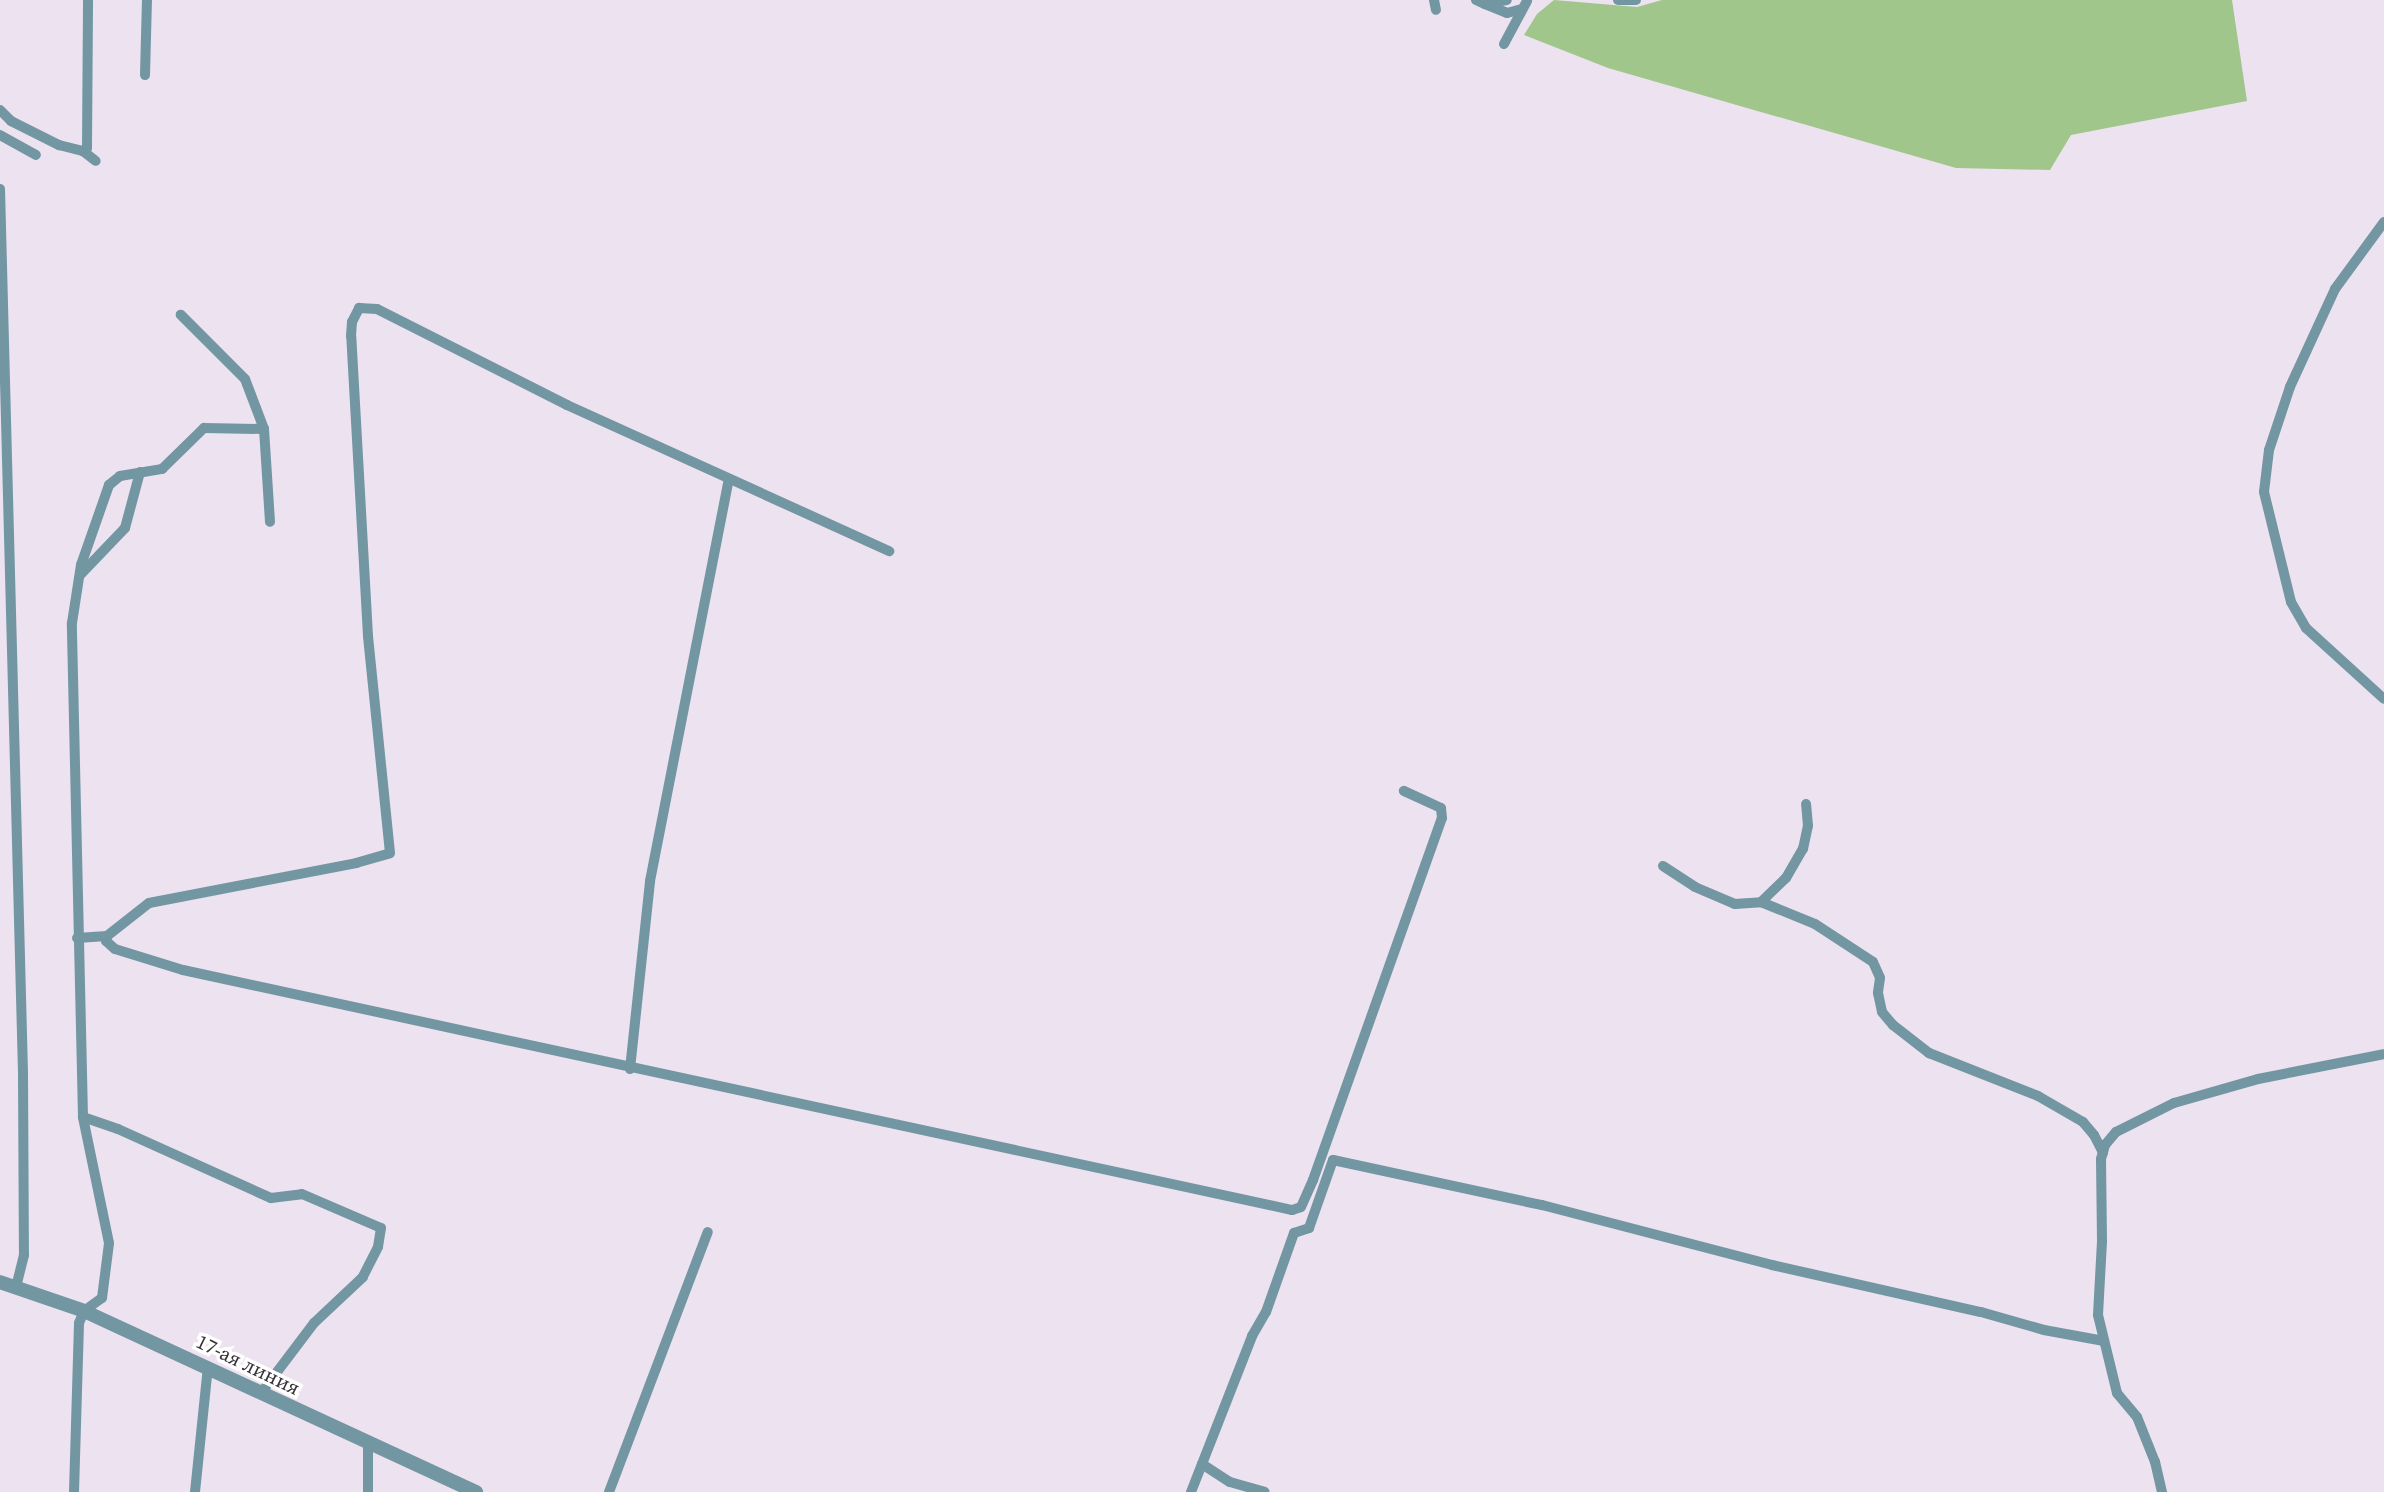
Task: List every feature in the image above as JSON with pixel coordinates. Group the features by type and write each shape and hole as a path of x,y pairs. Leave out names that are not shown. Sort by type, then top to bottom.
{"street":[{"path":"83,151 87,148 88,0"},
{"path":"145,75 147,0"},
{"path":"1481,2 1507,0"},
{"path":"1618,0 1636,0"},
{"path":"1481,2 1507,13 1525,2"},
{"path":"1504,44 1525,2"},
{"path":"0,110 17,124 59,145 83,151 96,161"},
{"path":"0,135 36,155"},
{"path":"0,189 23,1075 24,1255 16,1287"},
{"path":"2384,222 2335,289 2290,387 2269,450 2264,492 2291,602 2306,628 2384,699"},
{"path":"77,938 107,936 149,903 356,863 390,853 368,636 351,336 352,322 359,308 377,309 505,370 567,405 618,425 729,480 889,551"},
{"path":"181,315 245,379 264,429 270,522"},
{"path":"74,1492 76,1350 84,1311 102,1298 109,1243 83,1117 72,623 80,576 109,485 120,476 168,465 204,428 264,429"},
{"path":"80,576 125,528 140,472"},
{"path":"630,1069 650,881 729,480"},
{"path":"107,936 106,941 115,949 183,970 1292,1210 1301,1207 1313,1180 1442,818 1441,808 1404,791"},
{"path":"1761,902 1786,878 1803,849 1808,826 1806,804"},
{"path":"1663,866 1695,887 1735,904 1761,902 1815,924 1873,962 1880,978 1878,993 1882,1012 1893,1025 1929,1053 2051,1103 2083,1122 2094,1135 2103,1153 2102,1263 2098,1305 2104,1341 2117,1393 2137,1417 2155,1462 2162,1492"},
{"path":"2103,1153 2116,1132 2174,1103 2258,1079 2384,1054"},
{"path":"83,1117 118,1129 271,1198 302,1194 381,1228 378,1247 363,1277 314,1323 261,1393"},
{"path":"1191,1492 1252,1336 1266,1312 1294,1233 1309,1228 1333,1160 1542,1205 1786,1268 1992,1315 2044,1330 2104,1341"},
{"path":"609,1492 708,1232"},
{"name":"17-ая линия","path":"0,1282 84,1311 476,1492"},
{"path":"195,1492 208,1367"},
{"path":"368,1444 368,1492"},
{"path":"1202,1464 1230,1482 1265,1492"}],"green space":[{"path":"1554,0 1637,7 1662,0 2232,0 2247,101 2071,135 2050,170 1956,168 1608,68 1524,35 1537,14"}]}
